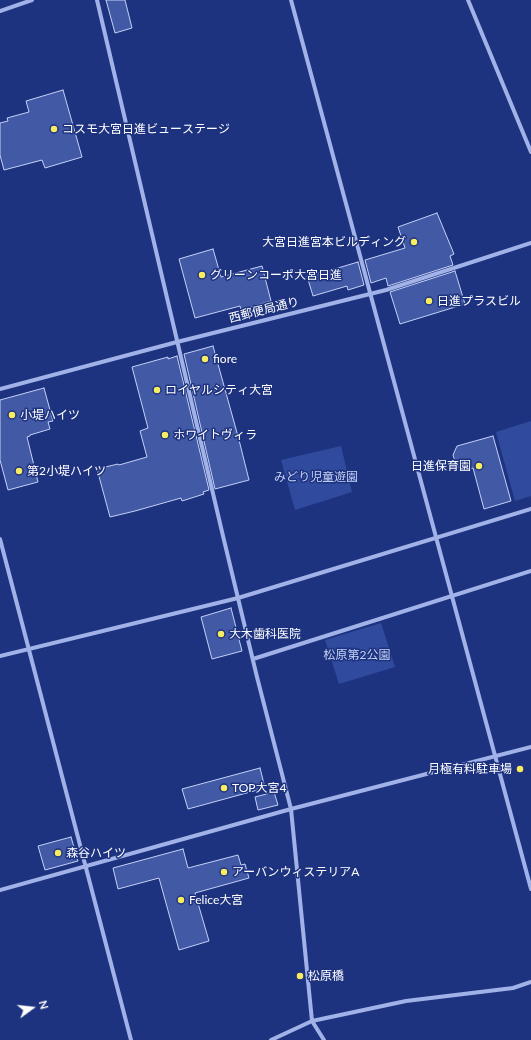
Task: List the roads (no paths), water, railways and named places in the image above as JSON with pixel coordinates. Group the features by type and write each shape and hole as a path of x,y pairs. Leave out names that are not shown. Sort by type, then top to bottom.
{"street":[{"path":"0,11 32,0"},
{"path":"98,0 238,598 291,809 312,1021 324,1040"},
{"path":"291,0 531,889"},
{"path":"468,0 531,152"},
{"name":"西郵便局通り","path":"0,389 177,342 386,290 531,243"},
{"path":"0,656 238,598 531,509"},
{"path":"0,539 131,1040"},
{"path":"253,659 531,571"},
{"path":"0,890 291,809 531,747"},
{"path":"271,1040 312,1021 406,1001 513,988 531,982"}],"place":[{"name":"コスモ大宮日進ビューステージ","path":"54,129"},
{"name":"大宮日進宮本ビルディング","path":"414,242"},
{"name":"グリーンコーポ大宮日進","path":"202,275"},
{"name":"日進プラスビル","path":"429,301"},
{"name":"fiore","path":"205,359"},
{"name":"ロイヤルシティ大宮","path":"157,390"},
{"name":"小堤ハイツ","path":"12,415"},
{"name":"ホワイトヴィラ","path":"165,435"},
{"name":"日進保育園","path":"479,466"},
{"name":"第2小堤ハイツ","path":"19,471"},
{"name":"大木歯科医院","path":"221,634"},
{"name":"月極有料駐車場","path":"520,769"},
{"name":"TOP大宮4","path":"224,788"},
{"name":"森谷ハイツ","path":"58,853"},
{"name":"アーバンウィステリアA","path":"224,872"},
{"name":"Felice大宮","path":"181,900"},
{"name":"松原橋","path":"300,976"}],"park label":[{"name":"みどり児童遊園","path":"316,477"},
{"name":"松原第2公園","path":"357,655"}]}
